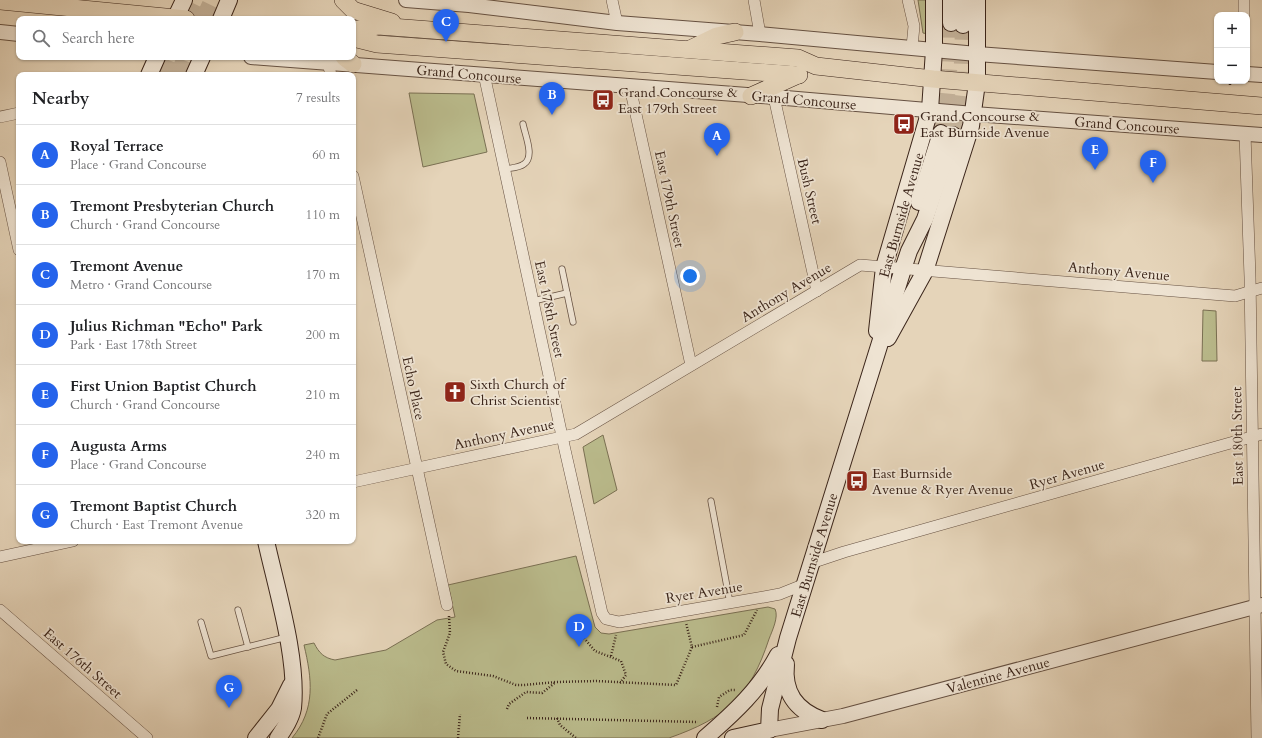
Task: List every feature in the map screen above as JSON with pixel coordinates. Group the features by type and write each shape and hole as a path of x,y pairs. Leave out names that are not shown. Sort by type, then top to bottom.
{"main road":[{"path":"180,16 184,0"},
{"path":"222,16 229,0"},
{"path":"343,0 353,10 411,28"},
{"name":"East Burnside Avenue","path":"875,358 877,320 884,267 930,110 933,79 934,0"},
{"path":"951,0 957,24 963,0"},
{"name":"East Burnside Avenue","path":"875,358 898,321 925,271 974,114 977,83 977,0"},
{"path":"0,1 149,16"},
{"path":"356,30 378,26 411,28 798,58 816,66 933,79 1262,106"},
{"path":"688,50 717,36 735,32"},
{"name":"Grand Concourse","path":"356,39 377,44 799,75 816,66"},
{"path":"150,72 156,60"},
{"path":"195,72 201,60"},
{"path":"751,96 799,75"},
{"name":"East Burnside Avenue","path":"769,730 770,709 788,638 909,251 915,215 947,134"},
{"path":"267,544 292,662 293,681 291,716 278,738"},
{"path":"788,638 786,680 792,697 804,712 822,720"},
{"path":"705,738 746,702 765,677 788,638"},
{"path":"256,738 279,709 293,681"},
{"name":"Valentine Avenue","path":"733,738 769,730"}],"street":[{"path":"406,0 469,2 617,23 912,47 977,54 1214,72"},
{"path":"612,0 617,23"},
{"path":"754,0 760,34"},
{"path":"908,0 914,26 912,47"},
{"path":"1244,0 1244,12"},
{"path":"0,32 16,34"},
{"name":"Grand Concourse","path":"284,60 484,74 974,114 1262,135"},
{"name":"East 178th Street","path":"484,74 562,437 600,606 606,619"},
{"path":"1250,74 1262,75"},
{"name":"East 179th Street","path":"630,87 691,365"},
{"name":"Bush Street","path":"774,97 817,291"},
{"path":"0,117 16,114"},
{"name":"East 180th Street","path":"1245,134 1250,291 1257,435 1257,738"},
{"path":"0,162 16,236"},
{"name":"Echo Place","path":"356,190 446,605"},
{"name":"Anthony Avenue","path":"356,481 576,434 860,265 1235,296 1262,288"},
{"name":"Ryer Avenue","path":"811,563 844,552 1257,435"},
{"path":"0,557 58,544"},
{"name":"Ryer Avenue","path":"606,619 619,622 730,603 780,594 805,584"},
{"name":"Valentine Avenue","path":"769,730 822,720 1258,606"},
{"name":"East 176th Street","path":"0,610 147,738"}],"lane":[{"path":"505,169 523,165 528,160 529,153 523,124"},
{"path":"562,269 573,322"},
{"path":"533,301 567,293"},
{"path":"711,501 730,603"},
{"path":"238,610 248,647"},
{"path":"201,622 211,656 287,637"}],"path":[{"path":"692,647 744,635 760,606"},
{"path":"449,621 450,633 443,647 444,659 450,668 456,671 493,676 516,685 556,682 676,685 692,647 686,623"},
{"path":"611,656 616,635"},
{"path":"584,638 595,651 621,661 626,669 626,675 620,683"},
{"path":"507,709 509,704 526,692 542,693 556,682"},
{"path":"318,738 327,714 357,690"},
{"path":"717,709 719,696 730,690 736,690"},
{"path":"458,738 460,714"},
{"path":"526,718 698,722"},
{"path":"557,718 560,725 576,738"}],"green space":[{"path":"918,0 928,0 928,34 923,33"},
{"path":"409,93 474,94 487,152 423,167"},
{"path":"1203,310 1216,311 1217,361 1202,361"},
{"path":"603,435 617,490 594,504 583,447"},
{"path":"576,556 595,627 601,633 609,634 768,607 775,609 775,624 762,659 744,691 721,713 706,722 669,738 292,738 300,727 305,716 310,693 309,670 304,645 314,643 322,654 335,660 386,650 437,620 455,617 448,585"}],"tunnel":[{"path":"190,16 198,0"},
{"path":"204,16 212,0"},
{"path":"941,133 950,65 951,23"},
{"path":"953,135 960,94 963,25"},
{"path":"164,72 169,60"},
{"path":"179,72 184,60"}],"place":[{"name":"Tremont Avenue","path":"446,42"},
{"name":"Grand Concourse & East 179th Street","path":"603,100"},
{"name":"Tremont Presbyterian Church","path":"552,115"},
{"name":"Grand Concourse & East Burnside Avenue","path":"904,124"},
{"name":"Royal Terrace","path":"717,156"},
{"name":"First Union Baptist Church","path":"1095,170"},
{"name":"Augusta Arms","path":"1153,183"},
{"name":"Sixth Church of Christ Scientist","path":"455,392"},
{"name":"East Burnside Avenue & Ryer Avenue","path":"857,481"},
{"name":"Julius Richman \"Echo\" Park","path":"579,647"},
{"name":"Tremont Baptist Church","path":"229,708"}]}
